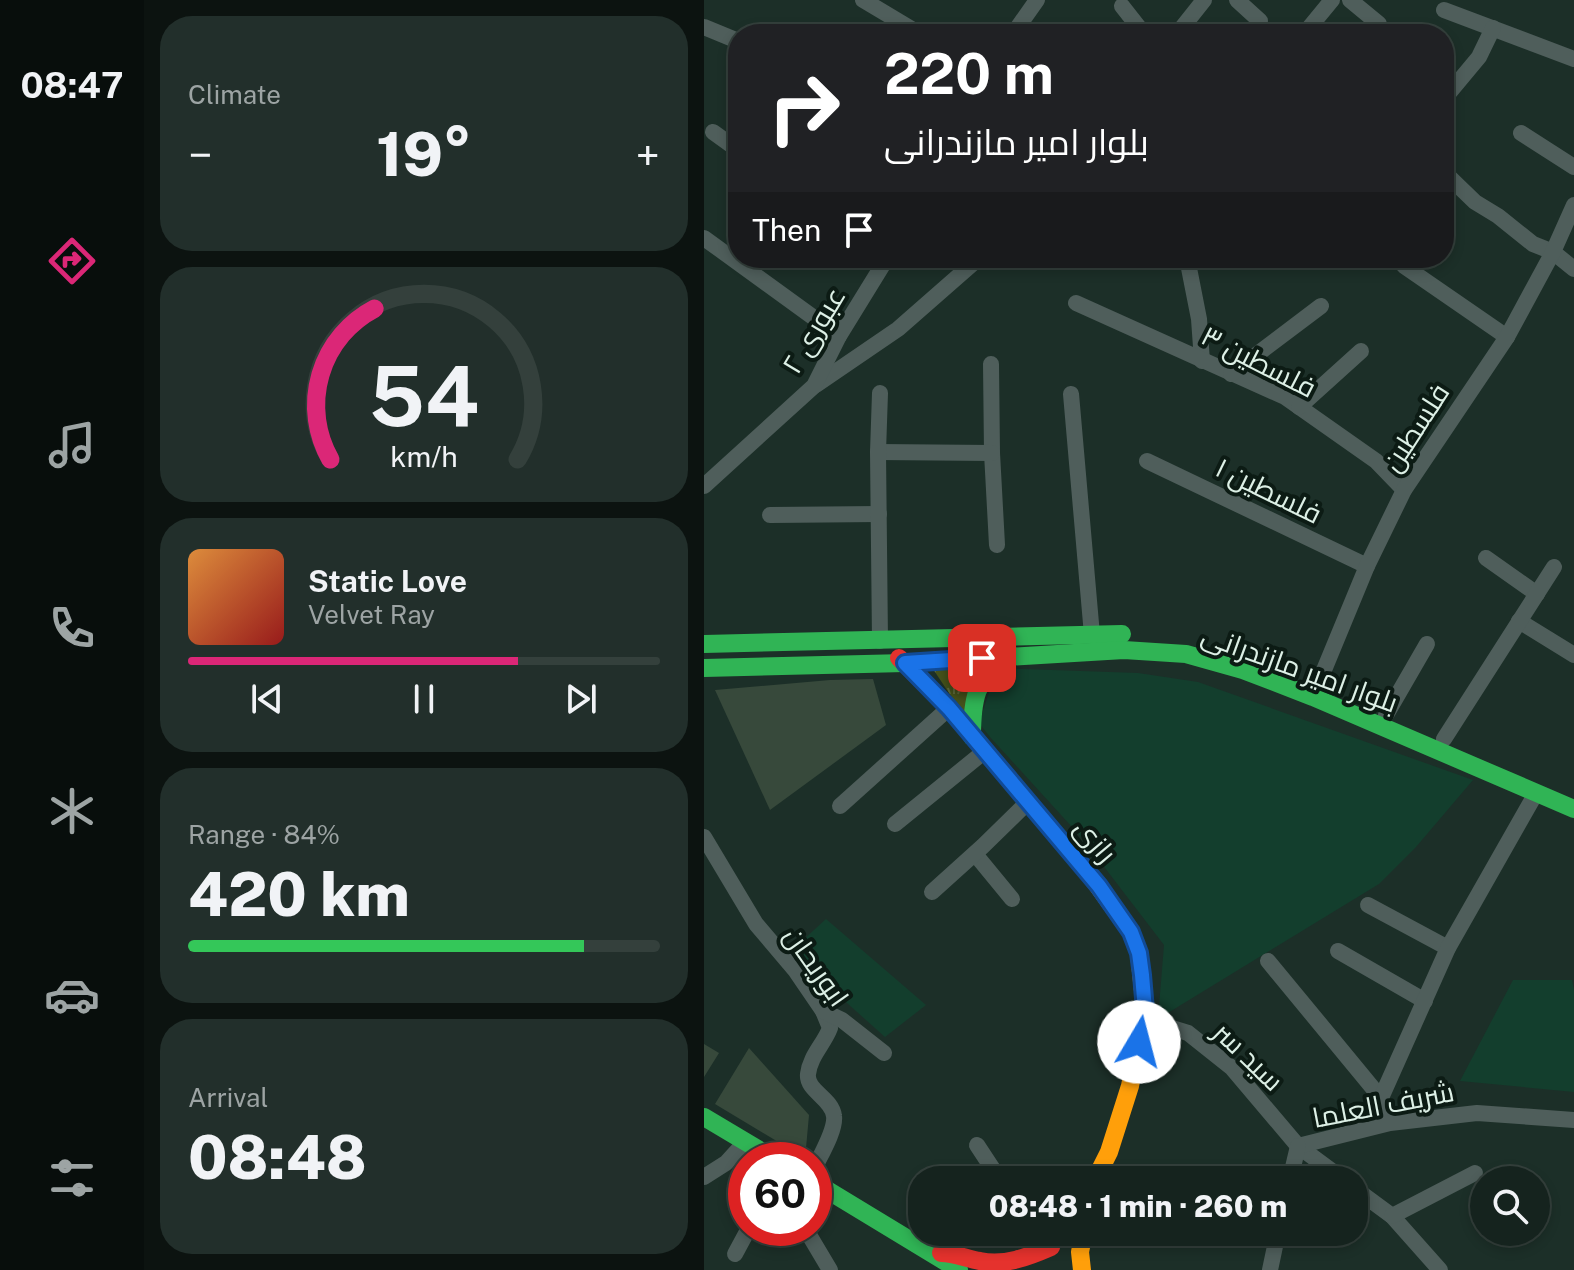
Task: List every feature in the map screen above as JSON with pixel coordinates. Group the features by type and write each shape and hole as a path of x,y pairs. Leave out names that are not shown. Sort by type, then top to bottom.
{"main road":[{"name":"بلوار امیر مازندرانی","path":"704,644 1124,634 1189,639 1248,654 1317,687 1574,791"},
{"name":"رازی","path":"880,641 949,708 1099,886 1131,932 1139,953 1145,1010 1130,1086 1102,1166"},
{"name":"بلوار امیر مازندرانی","path":"704,668 905,663 1124,650 1186,654 1243,670 1313,697 1574,809"},
{"path":"978,744 972,712 981,678 991,666 1006,656"},
{"path":"704,1117 745,1142"},
{"path":"832,1194 937,1262 959,1270"},
{"path":"937,1262 951,1253 994,1264 1012,1262 1028,1258 1047,1246"},
{"path":"1034,1270 1052,1246"},
{"path":"1081,1246 1082,1270"}],"street":[{"path":"863,0 903,24"},
{"path":"1020,24 1037,0"},
{"path":"1185,24 1204,0"},
{"path":"1237,0 1260,21"},
{"path":"1312,24 1332,0"},
{"path":"1350,0 1379,24"},
{"path":"1122,6 1136,24"},
{"path":"1444,10 1574,59"},
{"path":"704,27 728,37"},
{"path":"1454,87 1479,57 1493,28"},
{"path":"713,132 728,143"},
{"path":"1521,133 1574,167"},
{"path":"1454,182 1475,202 1574,269"},
{"name":"فلسطین","path":"1317,687 1367,566 1404,490 1507,337 1553,252 1574,205"},
{"path":"704,238 728,255"},
{"path":"745,268 839,336"},
{"name":"عبوری ۲","path":"704,486 814,386 839,336 880,268"},
{"path":"814,386 898,329 968,268"},
{"path":"1189,268 1199,319 1202,361"},
{"path":"1407,268 1507,337"},
{"name":"فلسطین ۳","path":"1076,303 1285,397 1376,461 1404,490"},
{"path":"1231,374 1321,306"},
{"path":"1299,407 1361,351"},
{"path":"991,364 997,545"},
{"path":"880,393 880,641"},
{"path":"1071,394 1092,635"},
{"path":"878,452 992,453"},
{"name":"فلسطین ۱","path":"1147,461 1367,566"},
{"path":"770,515 879,514"},
{"path":"1486,558 1537,594"},
{"path":"1444,739 1554,567"},
{"path":"1519,621 1574,655"},
{"path":"1386,715 1427,644"},
{"path":"840,806 949,708"},
{"path":"895,824 978,744"},
{"path":"1381,1098 1448,948 1536,793"},
{"path":"932,892 1028,802"},
{"name":"ابوریحان","path":"704,837 756,924 795,970 823,1011 830,1028 816,1049 807,1075 809,1083 829,1103 834,1116 828,1142"},
{"path":"975,854 1012,899"},
{"path":"1368,905 1448,948"},
{"path":"1338,951 1425,1001"},
{"path":"1268,961 1381,1098 1387,1114"},
{"path":"823,1011 842,1020 884,1053"},
{"name":"سید سر","path":"1143,1019 1188,1033 1232,1068 1298,1146 1325,1166"},
{"name":"شریف العلما","path":"1298,1146 1390,1123 1477,1113 1574,1120"},
{"path":"977,1145 991,1166"},
{"path":"1293,1166 1298,1146"},
{"path":"704,1177 728,1161"},
{"path":"1392,1216 1470,1176"},
{"path":"1368,1198 1392,1216 1440,1270"},
{"path":"735,1254 739,1246"},
{"path":"816,1246 830,1270"},
{"path":"1270,1270 1275,1246"}],"shaded area":[{"path":"997,668 1138,673 1198,682 1473,780 1416,847 1379,884 1158,1019 1164,945 1082,838 979,723"},
{"path":"826,919 926,1005 885,1037 790,952"},
{"path":"1513,980 1572,980 1574,1092 1460,1081"}],"green space":[{"path":"987,663 967,720 931,666"}],"building":[{"path":"873,679 886,725 770,810 715,690"},
{"path":"704,1044 719,1053 704,1077"},
{"path":"749,1048 809,1115 807,1142 778,1142 715,1104"}],"traffic: fast":[{"path":"704,644 1122,634"},
{"path":"704,668 905,663 1124,650 1186,654 1243,670 1313,697 1574,809"},
{"path":"972,737 977,692 988,674 1006,656"},
{"path":"704,1117 746,1142"},
{"path":"832,1193 959,1270"}],"traffic: slow":[{"path":"1093,879 1131,932 1139,953 1145,1010 1130,1086 1102,1166"},
{"path":"1081,1246 1082,1270"}],"traffic: jam":[{"path":"899,658 949,708 1093,879"},
{"path":"941,1253 998,1262 1025,1257 1051,1247"}],"route":[{"path":"982,658 905,663 949,708 1099,886 1131,932 1139,953 1145,1010 1139,1042"}]}
